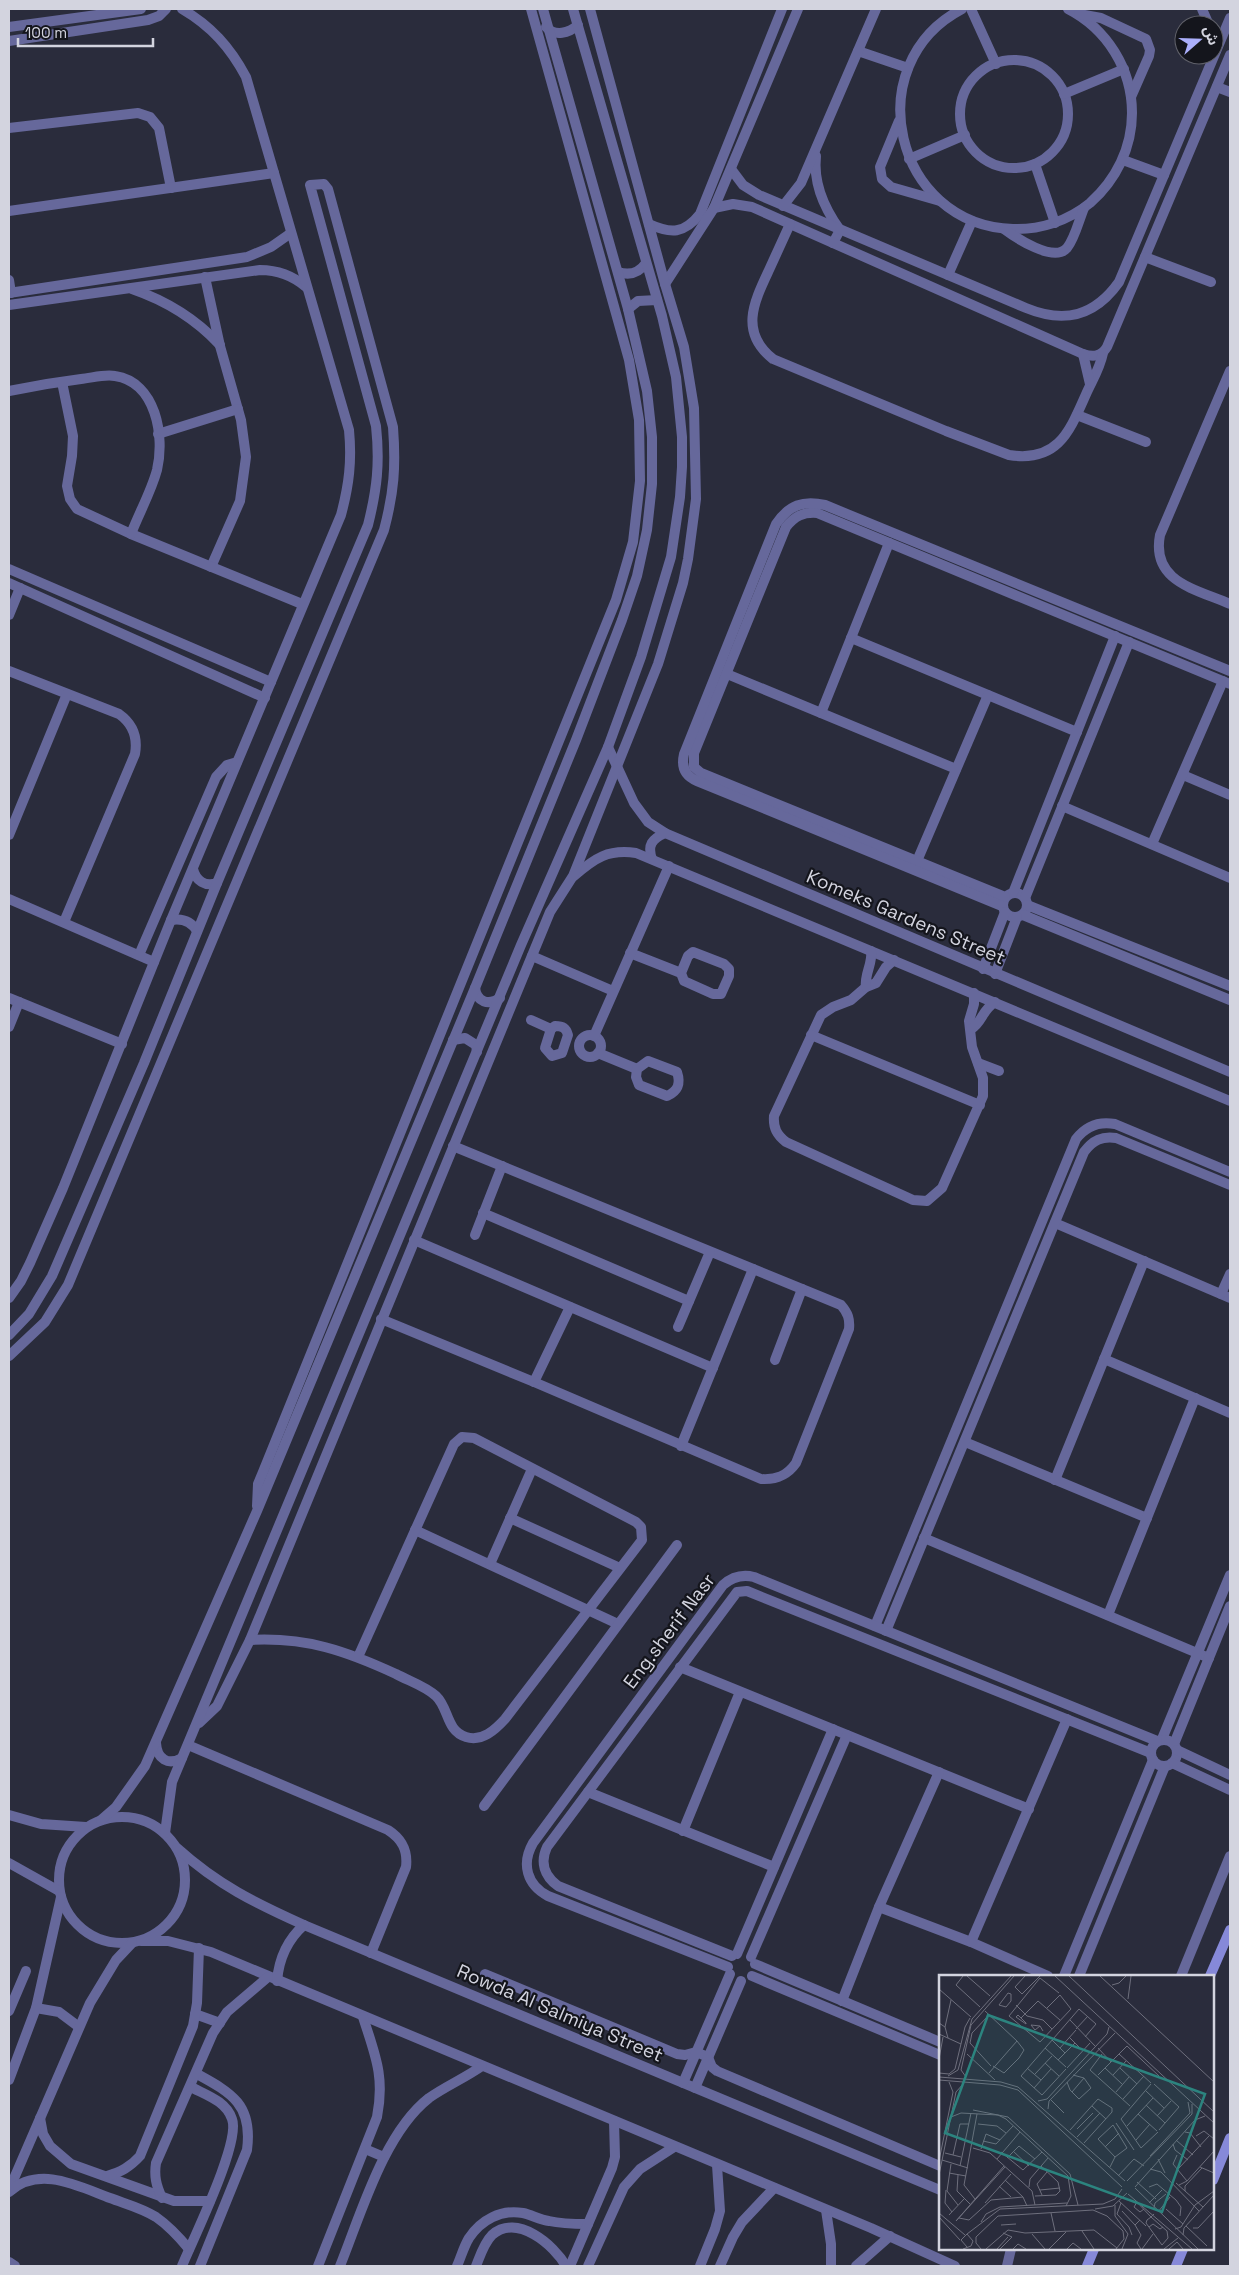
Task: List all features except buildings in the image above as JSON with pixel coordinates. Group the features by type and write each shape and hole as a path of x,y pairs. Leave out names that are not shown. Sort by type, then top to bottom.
{"main road":[{"path":"1210,1975 1230,1930"},
{"path":"1214,2178 1230,2138"},
{"path":"1086,2266 1094,2250"},
{"path":"1176,2266 1183,2250"}],"street":[{"path":"9,27 140,9"},
{"path":"9,41 148,20 159,16 166,9"},
{"path":"9,1298 21,1281 30,1263 122,1044 171,920 341,514 348,486 352,456 346,422 246,77 233,53 216,33 182,9"},
{"path":"198,1724 217,1706 250,1640 550,912 574,876 658,664 683,583 694,529 696,499 694,406 684,347 590,10 576,17 564,33 549,31 530,9"},
{"path":"257,1511 256,1498 262,1472 616,600 632,542 640,481 639,420 629,360 530,9"},
{"path":"101,1820 116,1807 132,1787 156,1743 257,1511 576,740 637,576 652,484 652,437 647,391 618,272 543,9"},
{"path":"649,224 661,230 683,229 693,222 703,206 782,9"},
{"path":"665,284 692,241 704,227 714,208 798,9"},
{"path":"783,206 798,190 876,9"},
{"path":"942,21 947,9"},
{"path":"941,202 923,182 909,159 902,139 900,119 901,93 908,68 922,43 942,21 962,9"},
{"path":"971,9 996,64"},
{"path":"900,119 880,167 882,179 891,187 941,202 972,221 1004,229 1038,227 1055,223 1084,208 1100,194 1123,160 1131,129 1131,97 1124,70 1105,38 1073,11"},
{"path":"1073,11 1101,18 1146,39 1150,50 1149,56 1131,97"},
{"path":"165,1833 172,1782 198,1724 477,1052 608,747 641,657 664,586 677,527 682,467 680,407 670,347 576,17"},
{"path":"1224,30 1230,18"},
{"path":"51,21 53,34"},
{"path":"772,34 785,40"},
{"path":"858,51 908,68"},
{"path":"790,224 753,309 752,321 758,342 773,359 927,424 1010,455 1031,456 1054,448 1064,439 1100,366 1103,353 1230,55"},
{"path":"1014,60 1032,63 1048,72 1064,94 1068,119 1064,135 1050,156 1035,164 1019,168 994,164 974,150 965,135 961,118 965,93 974,78 996,64 1014,60"},
{"path":"731,169 750,191 783,206 1042,315 1067,317 1086,312 1102,302 1119,282 1209,65"},
{"path":"1064,94 1124,70"},
{"path":"1217,87 1230,92"},
{"path":"9,128 138,113 150,117 159,128 171,188"},
{"path":"1189,116 1202,122"},
{"path":"738,120 750,124"},
{"path":"909,159 965,135"},
{"path":"817,148 816,173 820,192 826,209 840,230"},
{"path":"1123,160 1164,175"},
{"path":"1035,164 1055,223"},
{"path":"9,211 274,173"},
{"path":"577,178 589,173"},
{"path":"9,1335 30,1314 52,1276 129,1100 197,931 368,525 377,491 379,456 376,426 310,186 323,184 328,189 393,427 396,462 393,496 384,530 144,1107 68,1284 45,1322 9,1356"},
{"path":"714,208 723,205 743,205 1083,354 1094,357 1103,353"},
{"path":"1004,229 1026,244 1050,252 1060,252 1068,246 1084,208"},
{"path":"1150,209 1163,214"},
{"path":"948,275 972,221"},
{"path":"693,222 704,227"},
{"path":"683,229 692,241"},
{"path":"833,243 840,230"},
{"path":"9,280 10,293 247,257 271,247 291,233"},
{"path":"247,257 250,271"},
{"path":"1145,257 1211,282"},
{"path":"910,277 917,262"},
{"path":"618,272 630,274 642,268 646,263"},
{"path":"9,305 250,271 280,272 294,278 306,287"},
{"path":"205,277 220,346 238,409 245,442 243,486 240,501 211,567"},
{"path":"1119,282 1132,287"},
{"path":"129,288 157,298 180,311 202,327 220,346"},
{"path":"981,309 988,292"},
{"path":"628,309 638,301 657,300"},
{"path":"1034,332 1042,315"},
{"path":"353,342 369,338"},
{"path":"1083,354 1090,384"},
{"path":"1230,371 1160,535 1158,546 1159,556 1169,575 1177,582 1230,604"},
{"path":"9,391 107,376 124,378 132,382 149,399 153,407 159,452 156,473 131,534"},
{"path":"62,382 73,436 72,456 67,479 70,499 77,509 82,513 131,534 302,604"},
{"path":"680,407 694,406"},
{"path":"158,434 238,409"},
{"path":"1077,415 1146,442"},
{"path":"1006,902 697,781 686,773 683,767 684,754 776,524 783,514 792,507 802,503 814,502 825,505 1230,671"},
{"path":"1006,902 917,861 697,770 693,762 694,753 786,527 792,520 808,513 817,513 1227,682 1182,775 1152,844"},
{"path":"820,713 889,543"},
{"path":"10,568 271,682"},
{"path":"9,583 265,698"},
{"path":"9,614 20,588"},
{"path":"983,969 1006,902 1116,636"},
{"path":"851,638 1077,732"},
{"path":"995,974 1023,909 1062,806 1129,642"},
{"path":"641,657 658,664"},
{"path":"220,678 225,662"},
{"path":"9,671 119,714 125,718 134,731 136,746 64,922"},
{"path":"727,674 956,769"},
{"path":"9,835 67,694"},
{"path":"917,861 988,695"},
{"path":"562,733 576,740"},
{"name":"Komeks Gardens Street","path":"608,747 634,803 648,822 665,833 1230,1072"},
{"path":"139,956 216,777 227,766 237,762"},
{"path":"1182,775 1230,795"},
{"path":"252,800 268,806"},
{"path":"1062,806 1230,878"},
{"path":"652,859 649,851 651,843 665,833"},
{"path":"574,876 598,858 619,851 636,853 1230,1101"},
{"path":"594,1036 669,866"},
{"path":"193,869 197,879 201,882 206,884 217,883"},
{"path":"1006,902 1020,894 1023,909"},
{"path":"9,899 154,962"},
{"path":"1006,902 1010,917 1023,909"},
{"path":"538,908 550,912"},
{"path":"1023,909 1230,986"},
{"path":"1023,909 1230,1000"},
{"path":"171,920 184,920 192,924 197,931"},
{"path":"866,987 866,976 872,961 871,951"},
{"path":"693,952 724,964 730,972 724,991 716,995 687,984 682,978 681,973 688,956 693,952"},
{"path":"630,953 681,973"},
{"path":"532,956 613,991"},
{"path":"894,960 883,970 876,983 866,987 850,1000 826,1010 817,1021 774,1116 775,1130 786,1142 913,1200 927,1201 942,1188 980,1105 983,1078 972,1046 969,1021 974,1004 974,993"},
{"path":"475,988 476,995 487,1003 494,1002 500,998"},
{"path":"9,998 122,1044"},
{"path":"9,1028 19,1002"},
{"path":"971,1029 978,1024 986,1009 995,1002"},
{"path":"531,1020 551,1030"},
{"path":"555,1026 561,1026 566,1029 568,1035 562,1053 558,1056 552,1056 545,1048 551,1030 555,1026"},
{"path":"811,1035 980,1105"},
{"path":"579,1048 581,1039 585,1036 594,1036 600,1043 598,1053"},
{"path":"453,1040 465,1038 476,1045 477,1052"},
{"path":"566,1043 579,1048 581,1052 590,1057 598,1053 637,1069"},
{"path":"978,1062 999,1071"},
{"path":"129,1100 144,1107"},
{"path":"875,1626 1073,1144 1080,1134 1096,1124 1115,1124 1230,1172"},
{"path":"886,1631 1084,1152 1094,1141 1101,1138 1116,1138 1230,1185"},
{"path":"381,1319 761,1479 779,1478 793,1468 849,1329 850,1320 847,1312 841,1305 453,1146"},
{"path":"475,1235 502,1166"},
{"path":"483,1213 689,1301"},
{"path":"1055,1222 1226,1296 1230,1274"},
{"path":"414,1240 713,1368"},
{"path":"678,1327 710,1252"},
{"path":"1054,1480 1144,1261"},
{"path":"681,1446 753,1269"},
{"path":"775,1360 802,1289"},
{"path":"534,1382 570,1307"},
{"path":"1104,1359 1230,1413"},
{"path":"1108,1615 1195,1398"},
{"path":"250,1640 299,1641 331,1647 358,1656 431,1692 443,1704 450,1724 457,1732 466,1737 478,1738 494,1730 505,1719 642,1540 643,1531 639,1524 532,1468 474,1438 462,1437 454,1444 358,1656"},
{"path":"965,1442 1147,1518"},
{"path":"490,1564 532,1468"},
{"path":"510,1518 620,1568"},
{"path":"415,1530 618,1624"},
{"path":"924,1538 1209,1658"},
{"path":"484,1806 676,1545"},
{"path":"1064,1975 1152,1756 1153,1745 1160,1740 1230,1575"},
{"name":"Eng.sherif Nasr","path":"729,1971 548,1896 536,1889 528,1877 526,1863 530,1850 619,1727 723,1585 735,1577 754,1577 1160,1740"},
{"path":"939,2042 842,2001 753,1961 744,1954 735,1955 558,1886 548,1877 543,1859 547,1847 734,1594 744,1590 1067,1720 1152,1756 1160,1765 1168,1764 1176,1758 1175,1747 1230,1606"},
{"path":"680,1667 1029,1808"},
{"path":"977,1683 982,1670"},
{"path":"683,1831 740,1692"},
{"path":"971,1942 1067,1720"},
{"path":"619,1727 630,1735"},
{"path":"683,2083 735,1955 833,1729"},
{"path":"752,1976 753,1961 847,1735"},
{"path":"1160,1740 1230,1775 1228,1789 1168,1764"},
{"path":"156,1743 156,1751 160,1758 167,1762 175,1762 182,1758"},
{"path":"188,1745 388,1830 400,1840 406,1853 406,1866 370,1953"},
{"path":"1079,1975 1168,1764"},
{"path":"842,2001 879,1907 939,1772"},
{"path":"588,1792 774,1867"},
{"path":"9,2192 79,2027 102,1981 116,1960 136,1942 158,1932 172,1920 181,1903 185,1885 184,1866 177,1848 165,1833 151,1823 135,1818 118,1816 101,1820 86,1827 75,1837 66,1848 58,1876 60,1894 67,1912 76,1924 88,1933 102,1940 116,1943 136,1942 168,1941 199,1948 890,2236 955,2266"},
{"path":"10,1819 41,1824 86,1827"},
{"name":"Rowda Al Salmiya Street","path":"177,1848 203,1871 232,1891 304,1926 939,2190"},
{"path":"1181,1975 1230,1856"},
{"path":"9,1863 60,1894"},
{"path":"1101,1887 1113,1892"},
{"path":"9,2080 36,2008 60,1894"},
{"path":"879,1907 971,1942 1046,1975"},
{"path":"162,2198 156,2187 156,2162 220,2023 227,2012 272,1979 291,1938 304,1926"},
{"path":"107,2176 120,2173 131,2166 140,2156 193,2026 199,1948"},
{"path":"9,2009 26,1971"},
{"path":"729,1971 741,1981"},
{"path":"484,1974 677,2054 685,2056 696,2052 708,2057 712,2067 717,2071 939,2166"},
{"path":"695,2088 741,1981 752,1976 939,2055"},
{"path":"36,2008 60,2012 79,2027"},
{"path":"195,2014 220,2023"},
{"path":"318,2266 377,2117 381,2098 381,2078 364,2017"},
{"path":"919,2046 924,2035"},
{"path":"340,2266 384,2157 403,2124 415,2110 437,2093 482,2066"},
{"path":"196,2074 222,2088 237,2099 246,2114 250,2132 248,2150 200,2266"},
{"path":"182,2266 210,2201 234,2132 232,2119 226,2108 216,2100 191,2087"},
{"path":"44,2109 39,2120 43,2134 59,2156 71,2164 162,2198 186,2202 210,2201"},
{"path":"570,2266 612,2168 615,2157 614,2121"},
{"path":"145,2144 162,2152"},
{"path":"588,2266 624,2187 640,2169 674,2146"},
{"path":"365,2149 384,2157"},
{"path":"63,2180 71,2164"},
{"path":"700,2266 715,2230 720,2211 718,2164"},
{"path":"9,2192 17,2185 32,2180 63,2180 150,2214 169,2227 189,2249"},
{"path":"720,2266 733,2236 742,2222 774,2188"},
{"path":"826,2210 831,2244 831,2266"},
{"path":"457,2266 468,2239 475,2229 485,2220 497,2215 510,2212 523,2213 555,2222 588,2224"},
{"path":"476,2266 491,2236 507,2228 517,2228 539,2238 560,2255 566,2266"},
{"path":"715,2230 733,2236"},
{"path":"856,2266 890,2236"},
{"path":"1006,2266 1011,2250"},
{"path":"9,2262 15,2266"}]}
